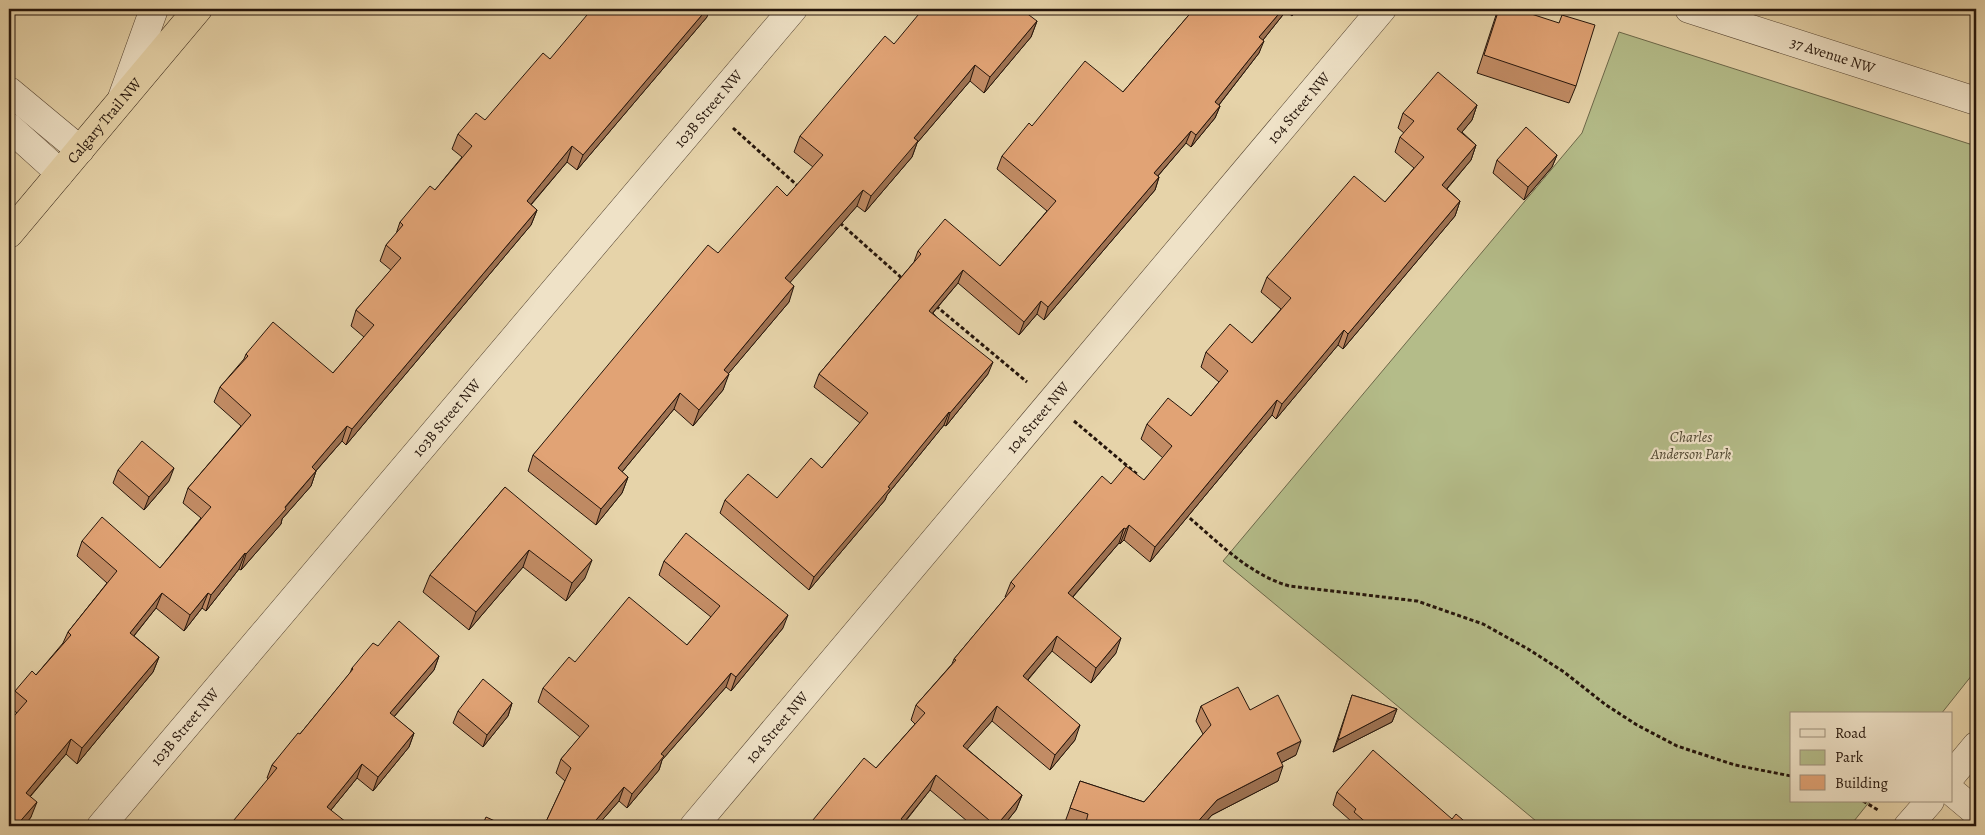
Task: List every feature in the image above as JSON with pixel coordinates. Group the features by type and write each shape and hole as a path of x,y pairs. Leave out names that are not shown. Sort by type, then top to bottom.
{"highway":[{"name":"Calgary Trail NW","path":"9,234 198,9"}],"street":[{"path":"122,99 154,9"},
{"name":"103B Street NW","path":"101,826 793,9"},
{"name":"104 Street NW","path":"694,826 1382,9"},
{"name":"37 Avenue NW","path":"1690,9 1976,101"},
{"path":"9,90 80,150"},
{"path":"9,127 60,173"},
{"path":"1952,775 1976,746"},
{"path":"1952,792 1976,812"},
{"path":"1908,826 1929,802"}],"path":[{"path":"731,126 805,192"},
{"path":"835,218 908,284"},
{"path":"932,303 1032,385"},
{"path":"1073,421 1141,478"},
{"path":"1179,510 1248,567 1272,581 1289,586 1417,601 1483,624 1564,672 1606,705 1637,725 1677,746 1735,765 1790,776"},
{"path":"1865,802 1878,810"}],"green space":[{"name":"Charles Anderson Park","path":"1619,32 1976,146 1976,670 1943,712 1790,712 1790,802 1869,802 1850,826 1542,826 1223,561 1582,133"}],"building":[{"path":"592,9 707,9 583,155 572,146 527,201 537,210 352,429 347,426 312,467 316,471 285,507 286,509 245,553 211,595 208,593 190,615 162,593 130,633 159,657 82,748 71,739 26,793 37,802 16,826 9,826 9,722 27,701 15,691 32,671 36,675 71,635 68,632 117,571 82,541 102,517 160,568 211,507 188,488 251,415 220,387 248,356 246,354 273,322 333,373 374,325 356,310 401,258 386,245 403,225 400,222 430,186 435,190 472,146 458,134 476,113 485,120 543,53 550,59"},
{"path":"923,9 1021,9 1037,21 990,77 975,65 914,138 918,141 871,196 863,190 785,278 794,286 724,370 729,374 699,410 680,393 618,468 628,477 601,509 533,455 708,245 718,253 777,186 787,196 823,155 800,136 885,36 894,44"},
{"path":"1194,9 1283,9 1259,37 1264,41 1215,102 1220,106 1196,135 1191,131 1154,173 1159,177 1048,307 1041,301 1024,322 963,270 929,311 993,362 949,412 888,487 890,488 814,577 725,500 748,474 777,498 811,458 822,468 868,413 819,374 921,254 918,251 945,219 1000,266 1056,201 1002,156 1029,123 1032,126 1085,61 1123,92"},
{"path":"1499,9 1516,9 1559,23 1562,15 1595,25 1576,86 1484,55"},
{"path":"1438,72 1477,105 1457,129 1476,145 1442,185 1460,201 1348,334 1344,330 1282,404 1277,400 1155,547 1129,525 1126,529 1124,528 1068,593 1121,638 1096,668 1057,636 1023,676 1080,725 1055,755 997,706 963,746 1022,795 996,826 936,775 901,819 910,826 808,826 864,758 876,768 925,713 916,705 956,660 954,659 1015,586 1011,582 1102,476 1111,484 1126,466 1144,480 1172,446 1147,424 1168,398 1191,416 1228,371 1206,352 1230,324 1252,343 1291,298 1267,277 1354,176 1385,202 1424,157 1400,137 1414,121 1403,113"},
{"path":"1526,127 1557,155 1528,187 1497,160"},
{"path":"142,441 174,468 149,497 118,470"},
{"path":"505,487 592,560 572,583 529,550 476,612 430,575"},
{"path":"686,533 788,615 736,677 731,673 661,754 664,756 632,794 624,787 591,826 544,826 571,768 561,759 589,726 543,688 569,657 575,662 629,597 687,645 720,606 664,561"},
{"path":"9,609 13,613 9,617"},
{"path":"399,621 439,656 390,713 414,733 378,777 362,764 327,807 351,826 229,826 277,768 272,765 298,733 300,734 373,643 378,646"},
{"path":"483,679 512,703 487,735 458,711"},
{"path":"1238,687 1250,710 1278,695 1301,741 1277,753 1283,766 1217,800 1194,826 1098,826 1086,822 1088,814 1070,808 1080,781 1144,802 1211,725 1201,706"},
{"path":"1352,695 1397,709 1338,740"},
{"path":"1373,750 1452,819 1456,814 1470,826 1370,826 1354,812 1356,809 1337,792"},
{"path":"486,817 506,826 482,826"},
{"path":"224,822 229,826 221,826"}]}
